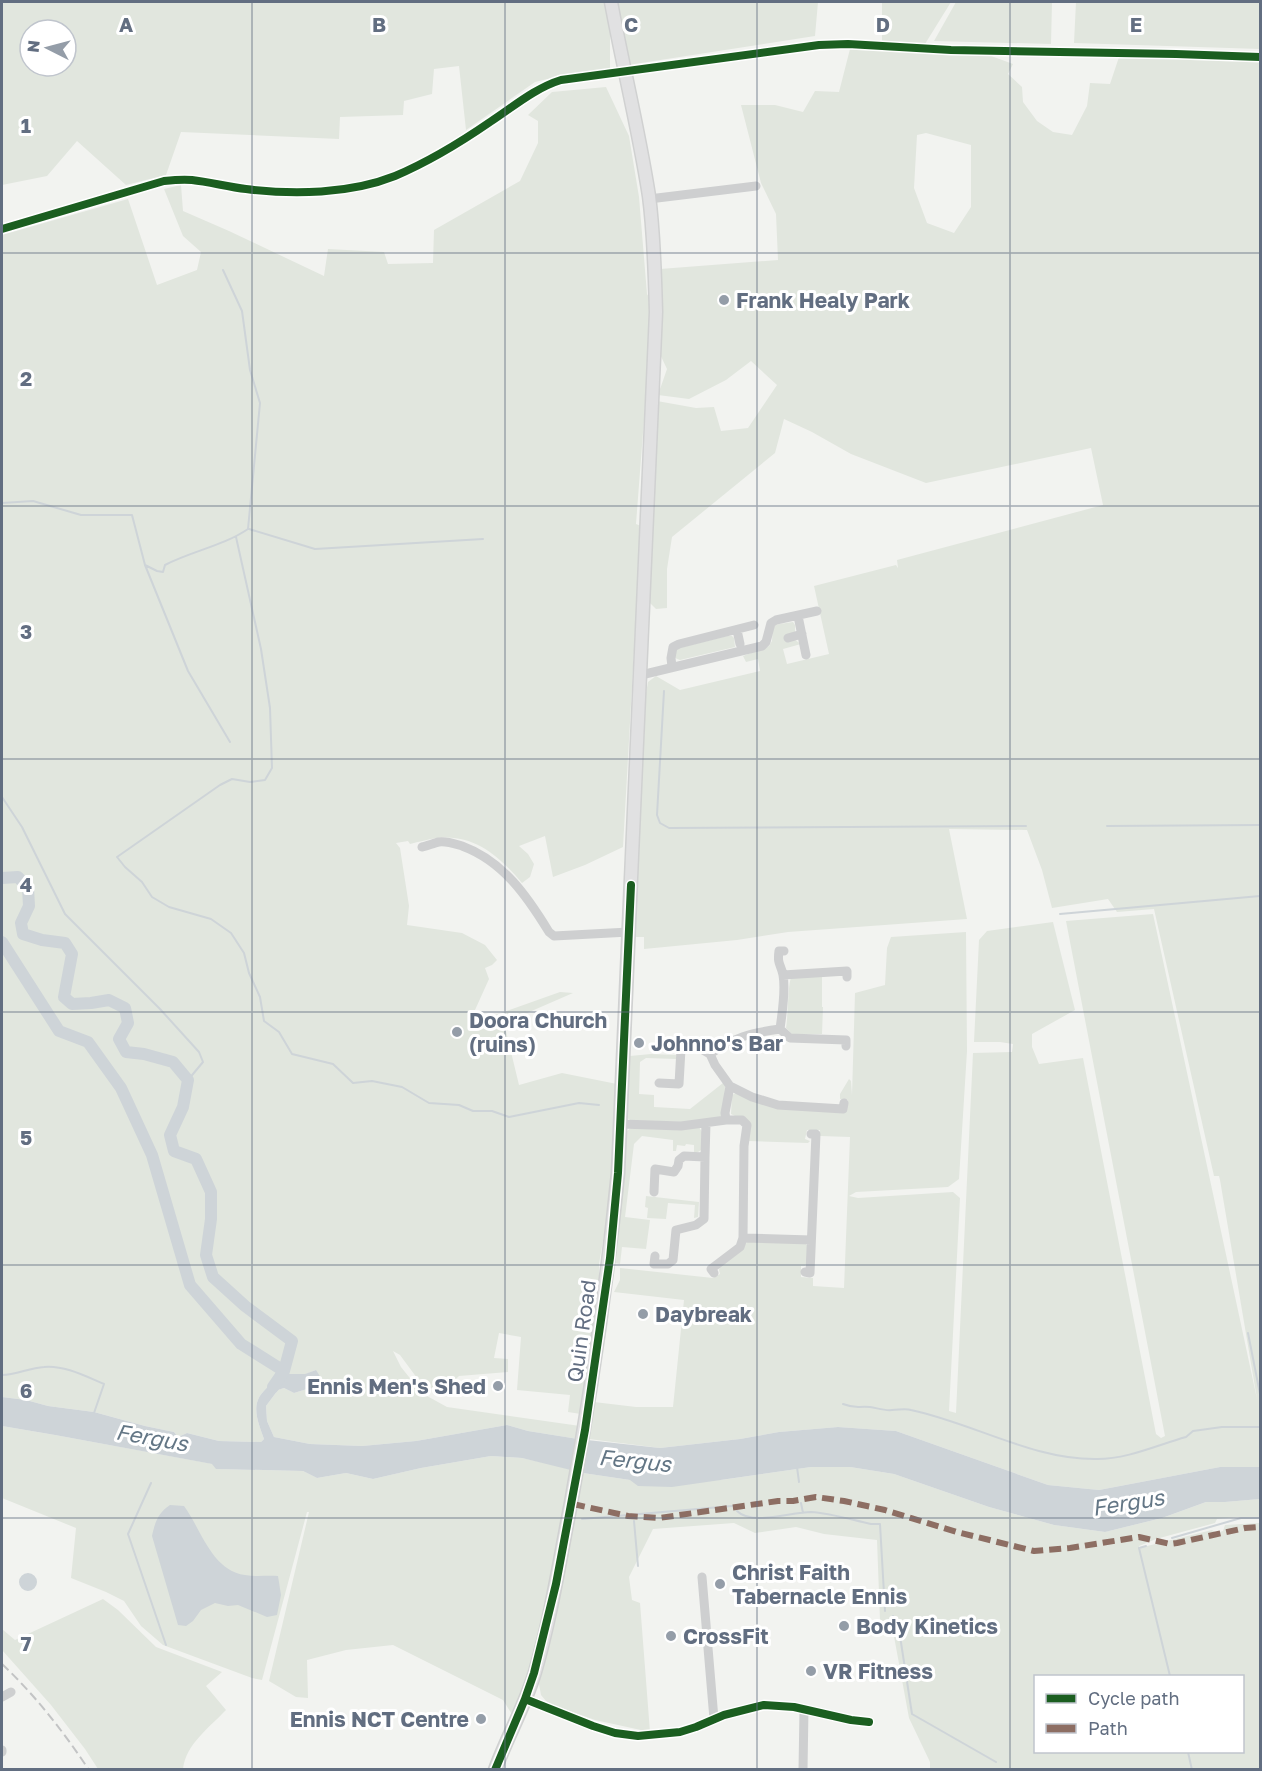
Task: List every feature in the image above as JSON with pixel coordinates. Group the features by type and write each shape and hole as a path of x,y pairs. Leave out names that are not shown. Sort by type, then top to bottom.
{"main road":[{"name":"Quin Road","path":"495,1770 534,1672 556,1584 585,1430 610,1258 621,1124 656,312 649,199 637,125 624,73 611,2"}],"street":[{"path":"2,229 164,181 189,179 224,186 277,192 344,189 395,176 480,129 541,89 561,81 819,45 1260,57"},
{"path":"649,199 756,186"},
{"path":"641,675 762,646 766,642 771,623 817,611"},
{"path":"798,615 806,655"},
{"path":"672,667 673,647 754,625"},
{"path":"736,630 740,644"},
{"path":"788,638 802,634"},
{"path":"422,847 448,842 470,849 491,861 524,893 549,932 554,936 629,932"},
{"path":"780,1029 783,1008 783,975 777,961 779,951 784,951"},
{"path":"783,975 848,971 847,977"},
{"path":"710,1054 730,1041 752,1032 780,1029 790,1038 846,1040 846,1046"},
{"path":"659,1083 679,1084 681,1049 683,1046 698,1047 710,1054 730,1086 752,1097 778,1105 843,1109 843,1103"},
{"path":"726,1120 725,1113 730,1086"},
{"path":"621,1124 681,1126 742,1120 747,1125 744,1146 743,1238 740,1247 711,1269 714,1273"},
{"path":"655,1256 654,1264 669,1264 673,1260 676,1230 696,1225 704,1219 706,1123"},
{"path":"805,1272 810,1273 816,1134 811,1134"},
{"path":"654,1192 655,1169 674,1172 679,1160 684,1156 705,1157"},
{"path":"743,1238 811,1240"},
{"path":"702,1577 714,1719"},
{"path":"2,1697 11,1692"},
{"path":"525,1699 593,1726 615,1733 638,1736 680,1732 743,1709 764,1705 795,1707 869,1722"},
{"path":"803,1770 804,1709"}],"shaded area":[{"path":"2,2 606,2 610,27 610,74 560,76 535,82 466,130 459,66 434,69 432,94 404,101 403,115 340,117 339,139 181,132 166,175 126,185 77,141 47,176 2,185"},
{"path":"616,2 818,2 815,36 628,65"},
{"path":"882,2 951,2 925,44 882,41"},
{"path":"956,2 1052,2 1051,44 934,41"},
{"path":"1076,2 1260,2 1260,49 1074,43"},
{"path":"850,49 983,53 1013,64 1008,74 1022,87 1023,102 1037,121 1053,132 1072,135 1087,106 1090,83 1110,84 1119,57 1260,61 1260,1467 1220,1467 1099,1490 1048,1485 896,1431 838,1427 779,1432 660,1448 589,1439 594,1402 636,1407 673,1407 684,1300 614,1292 620,1280 620,1268 713,1278 720,1274 720,1265 749,1241 805,1243 809,1248 808,1262 805,1266 801,1266 801,1277 813,1278 813,1286 844,1288 850,1137 820,1136 820,1130 807,1130 805,1139 810,1141 808,1143 749,1141 749,1123 731,1114 732,1095 736,1093 799,1110 847,1111 848,1100 840,1099 840,1094 849,1079 852,1095 855,993 885,985 887,948 891,937 966,932 967,1051 959,1179 948,1187 856,1192 849,1196 858,1198 953,1192 960,1198 949,1411 956,1413 973,1053 1012,1052 1013,1044 974,1042 979,940 987,931 1053,922 1075,1010 1032,1034 1032,1047 1039,1064 1083,1058 1156,1434 1161,1438 1165,1436 1066,921 1153,914 1257,1399 1220,1180 1219,1176 1214,1176 1154,909 1117,912 1108,899 1052,908 1042,870 1027,830 949,829 967,919 788,932 737,940 644,949 644,937 633,937 648,682 656,676 680,690 760,671 758,659 746,662 743,656 769,646 772,641 773,625 793,622 795,625 795,640 801,644 783,649 787,664 829,654 814,586 896,565 898,568 897,560 1103,505 1091,448 926,483 851,454 784,419 775,453 672,537 667,569 667,608 656,609 648,601 657,401 696,408 714,407 721,431 748,428 777,385 751,361 726,380 689,399 658,395 667,369 658,350 660,269 778,260 776,214 761,183 741,105 775,105 803,112 815,91 839,92","holes":["926,133 971,145 971,207 954,233 927,223 914,188 917,135"]},
{"path":"606,87 629,136 639,197 647,294 650,299 647,381 636,524 641,526 623,847 553,877 545,836 519,846 534,864 530,877 522,883 496,856 464,840 438,838 410,844 408,841 396,843 400,848 409,906 407,925 462,933 485,945 497,960 485,968 489,979 475,1010 480,1029 489,1028 487,1018 560,992 573,993 504,1023 519,1085 562,1073 617,1084 615,1144 607,1235 604,1235 599,1264 599,1277 602,1277 581,1414 568,1412 570,1395 517,1390 521,1337 499,1333 494,1358 508,1359 508,1372 459,1376 440,1394 417,1378 400,1355 393,1351 401,1367 413,1382 427,1396 447,1407 580,1426 578,1439 528,1431 507,1425 416,1441 362,1446 310,1444 274,1437 267,1421 266,1406 278,1390 284,1388 294,1393 307,1389 316,1370 306,1374 280,1374 259,1397 256,1409 264,1439 261,1442 219,1441 187,1433 178,1437 174,1432 94,1412 2,1397 2,235 128,199 157,285 197,270 201,252 183,236 164,189 181,185 183,211 324,276 328,249 384,252 388,264 433,263 434,230 520,181 538,143 538,121 528,115 552,92"},
{"path":"727,636 734,638 735,647 680,660 675,658 675,649"},
{"path":"822,976 822,1034 792,1034 786,1028 791,978"},
{"path":"651,1054 676,1055 676,1059 646,1058 640,1062 639,1094 654,1095 654,1107 690,1109 723,1083 725,1085 722,1117 682,1122 632,1121 627,1118 625,1113 628,1058"},
{"path":"699,1127 702,1132 701,1150 698,1152 694,1152 694,1145 686,1144 685,1146 677,1145 676,1151 673,1151 673,1140 642,1136 634,1144 625,1217 650,1220 646,1249 622,1247 620,1264 614,1263 624,1133 631,1128"},
{"path":"646,1196 699,1202 698,1217 694,1218 695,1205 668,1203 666,1219 647,1218"},
{"path":"2,1426 213,1464 217,1469 303,1471 317,1478 346,1473 373,1479 491,1456 522,1458 573,1469 542,1626 534,1657 513,1716 503,1700 393,1645 346,1650 307,1660 308,1698 296,1697 269,1681 309,1512 307,1512 262,1680 163,1645 141,1626 124,1601 71,1578 76,1528 2,1498"},
{"path":"811,1467 850,1467 894,1474 989,1507 1054,1525 1105,1532 1162,1518 1206,1502 1260,1499 1260,1517 1217,1519 1215,1523 1156,1539 1139,1548 1212,1530 1216,1533 1223,1531 1225,1525 1260,1523 1260,1769 930,1769 930,1762 909,1718 893,1631 880,1620 877,1540 824,1534 796,1527 755,1533 734,1523 653,1529 629,1577 632,1600 640,1603 650,1732 595,1720 553,1705 541,1695 539,1684 583,1473 630,1480 721,1480"},
{"path":"103,1599 118,1610 156,1647 222,1672 206,1686 226,1710 193,1744 183,1769 98,1769 51,1705 2,1650 2,1629 15,1640"}],"water":[{"name":"Fergus","path":"316,1370 321,1378 319,1390 307,1389 294,1393 284,1388 278,1390 266,1406 267,1421 274,1437 310,1444 362,1446 416,1441 507,1425 528,1431 578,1439 660,1448 779,1432 838,1427 896,1431 1048,1485 1099,1490 1220,1467 1260,1467 1260,1499 1206,1502 1162,1518 1105,1532 1054,1525 989,1507 894,1474 850,1467 811,1467 672,1487 638,1486 630,1480 583,1473 522,1458 491,1456 373,1479 346,1473 317,1478 303,1471 216,1469 212,1464 2,1426 2,1397 94,1412 174,1432 178,1437 187,1433 219,1441 261,1442 264,1439 256,1409 259,1397 280,1374 305,1374"},
{"path":"170,1505 184,1506 208,1548 224,1566 245,1575 278,1576 281,1595 277,1615 267,1617 238,1605 228,1606 215,1603 201,1610 186,1626 178,1625 152,1536 158,1518"},
{"path":"24,1573 32,1573 37,1578 35,1589 24,1591 19,1586 19,1578"}],"waterway":[{"path":"145,565 163,572 165,565 228,540 248,529 260,403 250,370 242,311 223,270"},
{"path":"2,503 33,501 81,515 132,515 145,565 188,671 230,742"},
{"path":"249,529 315,549 483,539"},
{"path":"236,537 261,649 270,708 272,768 265,780 250,782 232,779 220,785 117,857 142,882 152,897 169,907 211,919 231,933 244,953 249,973 260,997 264,1021 279,1032 292,1054 333,1064 353,1083 372,1081 402,1087 429,1103 459,1105 473,1111 492,1111 509,1117 579,1103 599,1105"},
{"path":"664,691 657,815 660,823 669,828 1026,826"},
{"path":"2,797 22,827 65,914 160,1009 199,1052 203,1062 188,1080"},
{"path":"1107,826 1260,825"},
{"path":"2,878 18,877 28,888 29,906 21,923 23,934 42,940 65,943 72,954 64,997 72,1004 109,1000 125,1008 128,1023 119,1039 126,1052 173,1062 188,1080 183,1107 170,1135 174,1151 196,1159 211,1192 211,1219 206,1255 213,1277 245,1306 292,1341 284,1371 273,1387"},
{"path":"1060,914 1260,896"},
{"path":"2,942 59,1031 88,1042 121,1088 152,1155 190,1285 241,1344 284,1371"},
{"path":"1248,1333 1260,1394"},
{"path":"2,1375 52,1367 67,1369 104,1384 94,1413"},
{"path":"843,1404 887,1410 909,1409 1026,1447 1073,1458 1120,1457 1186,1437 1193,1431 1222,1427 1260,1427"},
{"path":"797,1467 799,1482"},
{"path":"151,1483 128,1534 166,1645"},
{"path":"801,1503 803,1513"},
{"path":"582,1519 732,1506"},
{"path":"737,1511 744,1515 761,1518 811,1512 880,1524 885,1611"},
{"path":"1172,1538 1241,1518 1260,1518"},
{"path":"634,1521 638,1566"},
{"path":"1146,1546 1139,1548 1170,1675"},
{"path":"893,1616 898,1623 912,1714 996,1762"},
{"path":"1188,1753 1192,1770"}],"railway":[{"path":"2,1664 48,1714 89,1770"}],"marked path":[{"path":"573,1504 628,1516 659,1518 816,1497 885,1510 957,1532 1034,1551 1139,1537 1170,1544 1245,1528 1260,1527"}],"cycle path":[{"path":"2,229 164,181 189,180 283,192 321,192 378,182 432,158 468,137 533,93 561,80 819,45 848,44 951,50 1260,57"},
{"path":"495,1770 534,1673 556,1584 585,1430 610,1258 618,1173 631,885"},
{"path":"525,1699 593,1726 615,1733 638,1736 680,1732 724,1715 764,1705 794,1707 869,1722"}],"place":[{"name":"Frank Healy Park","path":"724,300"},
{"name":"Doora Church (ruins)","path":"457,1032"},
{"name":"Johnno's Bar","path":"639,1043"},
{"name":"Daybreak","path":"643,1314"},
{"name":"Ennis Men's Shed","path":"498,1386"},
{"name":"Christ Faith Tabernacle Ennis","path":"720,1584"},
{"name":"Body Kinetics","path":"844,1626"},
{"name":"CrossFit","path":"671,1636"},
{"name":"VR Fitness","path":"811,1671"},
{"name":"Ennis NCT Centre","path":"481,1719"}]}
